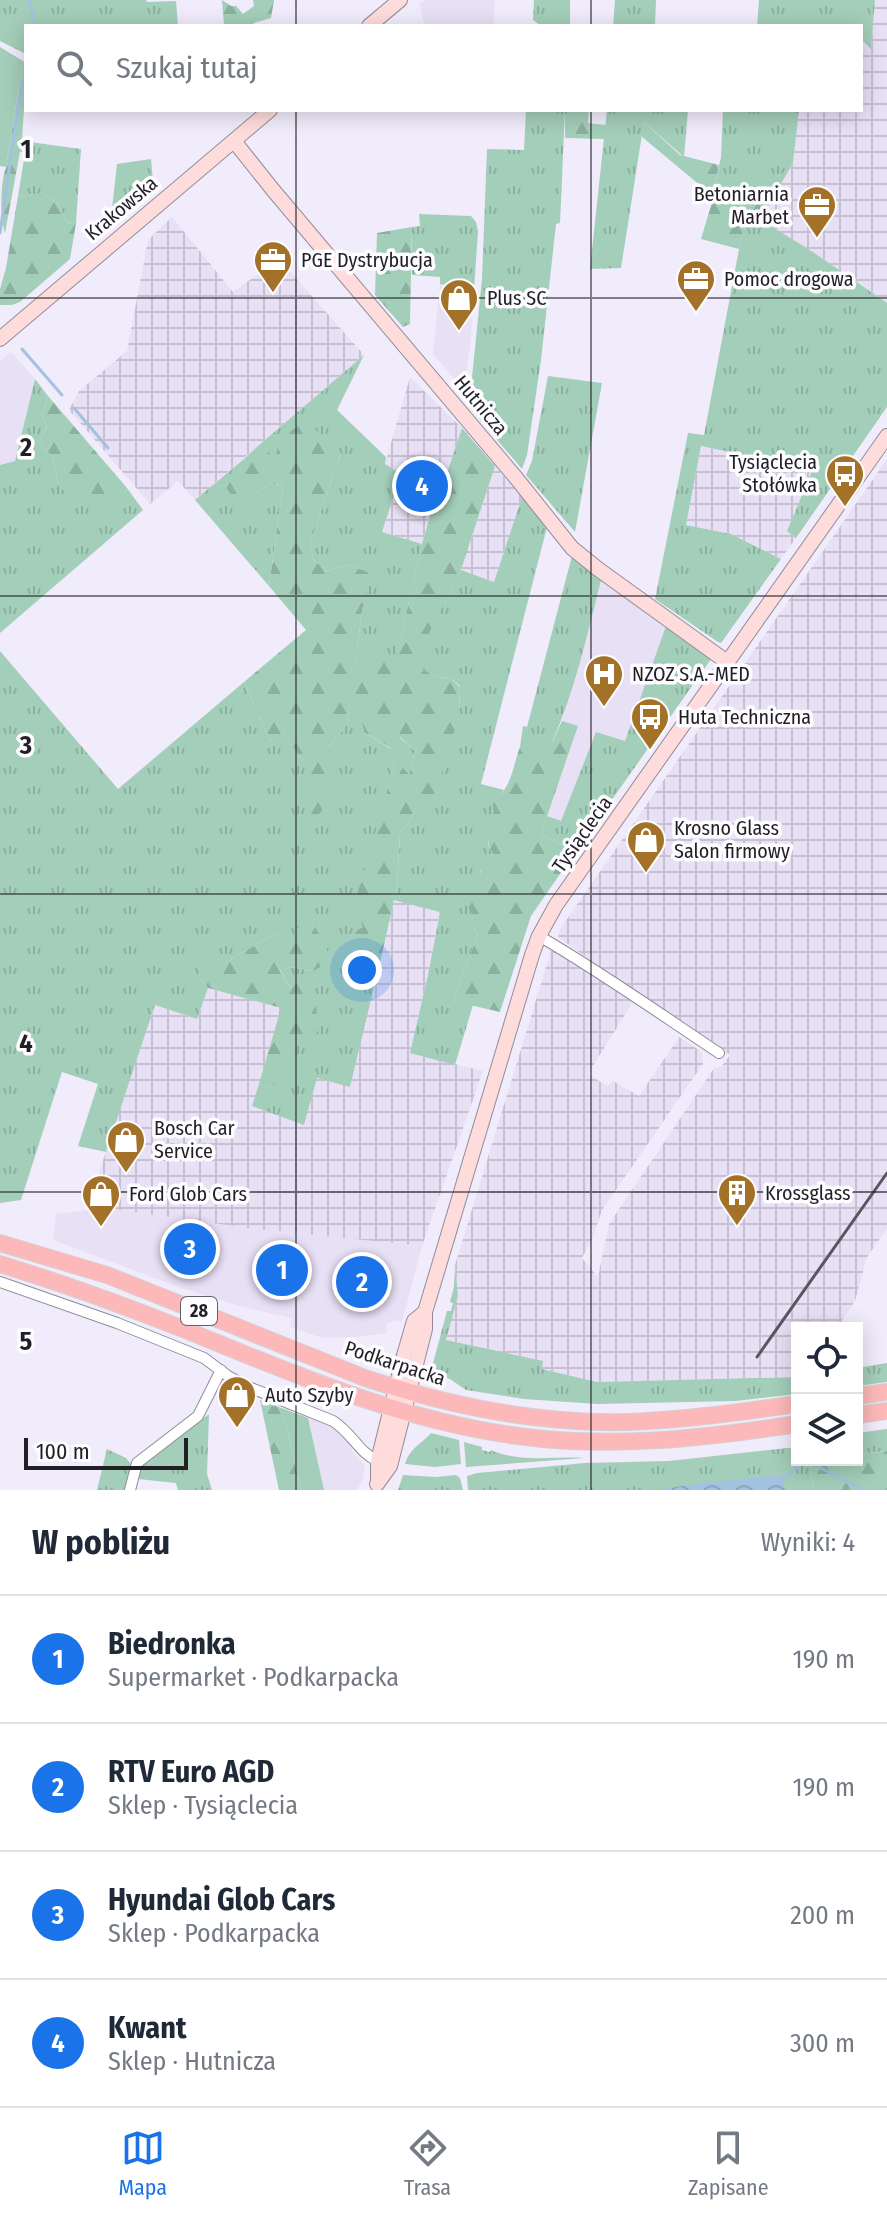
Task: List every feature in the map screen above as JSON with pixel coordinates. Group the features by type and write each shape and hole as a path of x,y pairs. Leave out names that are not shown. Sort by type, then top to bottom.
{"main road":[{"name":"Podkarpacka","path":"0,1243 107,1275 365,1378 482,1410 581,1421 653,1421 791,1405"},
{"name":"28","path":"0,1264 58,1282 307,1380 397,1411 522,1437 649,1441 708,1437 791,1425"},
{"path":"863,1395 887,1392"},
{"path":"863,1414 887,1411"}],"street":[{"path":"371,24 400,0"},
{"name":"Krakowska","path":"0,339 268,112"},
{"name":"Hutnicza","path":"234,141 572,548 727,662"},
{"name":"Tysiąclecia","path":"397,1411 414,1321 425,1312 539,936 556,905 887,436"},
{"path":"539,936 623,987 719,1053"},
{"path":"0,1282 142,1332 204,1358 246,1386 333,1421 344,1428 362,1453 378,1461"},
{"path":"130,1490 137,1463 198,1416 221,1370"},
{"path":"377,1487 378,1461 397,1411"},
{"path":"377,1487 390,1466 397,1411"}],"shaded area":[{"path":"425,0 495,0 493,24 424,24 419,4"},
{"path":"875,0 887,0 887,303 816,254 759,222 793,163 799,112 863,112 863,41 871,48"},
{"path":"172,217 233,292 279,259 364,355 195,500 178,481 150,504 69,410 79,391 127,351 148,240"},
{"path":"440,284 474,290 470,348 463,389 433,354"},
{"path":"11,352 35,379 15,461 0,465 0,361"},
{"path":"410,377 462,428 446,476 440,477 422,544 382,532 401,474 385,464"},
{"path":"701,446 814,469 787,531 796,538 781,559 731,534 686,525"},
{"path":"887,459 887,1229 867,1257 855,1301 841,1322 791,1322 791,1377 597,1382 542,1369 543,1362 445,1340 458,1296 455,1265 551,951 560,952 631,1001 588,1074 607,1086 613,1081 639,1096 679,1037 702,1052 703,1064 602,1210 582,1258 598,1277 609,1224 714,1068 721,1067 730,1055 558,937 560,929"},
{"path":"495,466 522,497 494,582 461,570"},
{"path":"601,580 666,626 625,742 596,733 561,822 547,816 578,727 562,721"},
{"path":"394,900 440,911 410,1053 483,1071 422,1246 94,1209 90,1199 155,1005 197,1019 208,988 282,1008 317,1078 350,1086"},
{"path":"105,1208 255,1229 422,1246 402,1322 394,1320 386,1325 387,1333 323,1338 289,1327 292,1318 184,1289 53,1240 56,1214"},
{"path":"308,1418 333,1427 344,1436 354,1454 365,1465 357,1490 324,1490"}],"green space":[{"path":"0,0 176,1 178,24 24,24 24,53 0,41"},
{"path":"222,0 236,6 243,14 254,6 253,0 274,0 271,18 251,24 224,24"},
{"path":"534,0 570,0 570,24 538,24 533,20"},
{"path":"615,0 656,0 655,24 613,24"},
{"path":"759,0 875,0 871,49 863,41 863,24 757,24"},
{"path":"0,47 23,61 6,167 0,166"},
{"path":"23,61 22,141 5,233 2,210"},
{"path":"526,112 565,112 560,223 556,224 541,360 527,455 522,469 469,407 482,279 487,149 524,150"},
{"path":"565,112 589,112 588,123 606,125 604,139 565,138"},
{"path":"607,112 688,112 684,157 644,122 621,268 590,269"},
{"path":"723,112 799,112 793,163 789,170 739,199 715,185 721,157"},
{"path":"644,122 680,155 719,165 715,185 738,199 789,170 760,220 749,213 739,249 701,239 713,199 641,136"},
{"path":"22,141 81,149 76,223 68,224 58,204 42,193 18,196 25,153 19,151"},
{"path":"151,159 153,181 111,218 117,164"},
{"path":"42,193 58,204 68,224 76,223 70,259 20,302 0,305 0,289 18,196"},
{"path":"749,212 887,303 887,407 796,538 787,531 813,469 701,446 686,525 731,534 781,559 721,643 655,599 688,433 704,435 739,249"},
{"path":"419,214 471,216 476,222 474,290 440,284 440,277 412,275 412,227 420,226"},
{"path":"412,227 410,324 403,327 375,295 377,233"},
{"path":"364,355 337,410 386,457 385,464 401,474 382,532 422,544 396,660 355,664 369,573 349,565 326,571 313,559 310,543 341,453 276,458 258,446"},
{"path":"548,376 602,383 575,532 526,475 532,461"},
{"path":"35,379 48,396 42,416 47,427 39,443 53,457 58,486 125,494 127,488 143,510 0,633 0,465 15,461"},
{"path":"48,396 127,488 125,494 104,504 90,506 58,486 53,457 39,443 47,427 42,416"},
{"path":"306,421 341,453 310,543 313,559 326,571 349,565 370,573 355,664 376,649 396,659 441,477 446,476 462,428 495,466 461,570 414,663 435,677 451,678 460,687 459,716 432,806 416,804 411,820 400,834 397,889 401,902 394,900 382,954 350,950 342,939 363,927 354,905 394,759 409,774 415,751 400,737 392,749 364,732 361,718 350,703 347,724 328,748 339,779 321,812 311,822 304,763 285,735 270,741 244,682 306,630 269,586 283,486 270,483 255,494 231,495 224,484 250,465 244,459 258,446 276,457 279,439"},
{"path":"244,459 251,465 255,494 270,483 283,486 269,586 195,500"},
{"path":"522,497 547,527 481,784 504,790 496,806 495,824 488,842 493,854 480,872 483,891 469,923 478,934 453,1001 473,1005 455,1065 410,1053 440,912 401,902 397,889 400,834 411,820 416,803 432,805 459,713 460,686 451,678 435,677 413,663 461,570 494,582"},
{"path":"572,556 601,580 585,643 550,747 520,747 523,726 527,727"},
{"path":"666,626 711,659 578,848 559,844 541,834 547,816 561,821 596,732 625,741"},
{"path":"0,651 118,789 244,682 270,741 285,734 304,763 328,748 347,724 350,702 361,718 364,732 391,749 399,737 415,751 409,774 394,760 363,927 350,950 382,954 350,1087 317,1078 304,1125 252,1106 259,1084 267,1088 284,1078 278,1065 295,1048 312,978 290,987 279,968 313,971 328,953 312,922 292,948 274,934 225,963 194,960 198,964 200,979 208,988 197,1019 155,1005 106,1152 78,1146 98,1084 62,1072 21,1200 0,1203"},
{"path":"562,721 578,726 541,834 559,844 578,848 531,916 500,1012 453,1001 478,934 468,922 474,916 466,905 475,891 483,891 476,884 485,861 493,854 489,844 494,827 489,821 494,812 492,802 507,785 520,747 550,747"},
{"path":"313,922 328,953 329,962 313,971 291,967 279,969 290,987 312,977 319,1030 295,1048 294,1062 279,1065 285,1078 267,1088 259,1084 281,1008 208,988 200,979 198,965 193,960 212,956 225,963 274,934 292,947 298,927"},
{"path":"455,1265 458,1296 446,1340 543,1361 542,1369 597,1382 791,1377 791,1395 735,1401 597,1404 524,1399 466,1390 431,1371 447,1311 451,1311"},
{"path":"887,1363 887,1382 863,1385 863,1367"},
{"path":"260,1400 279,1407 301,1490 279,1490"},
{"path":"279,1407 308,1418 324,1490 301,1490"},
{"path":"209,1414 207,1474 212,1490 178,1490 176,1483 138,1479 136,1490 132,1490 140,1466"},
{"path":"887,1429 887,1451 863,1453 863,1432"},
{"path":"431,1433 459,1440 461,1464 435,1467 405,1464 412,1450"},
{"path":"464,1442 482,1447 482,1450 513,1456 584,1458 466,1467"},
{"path":"791,1448 791,1466 811,1466 813,1490 468,1490 467,1476 477,1473 585,1463 669,1461"},
{"path":"107,1449 126,1458 131,1464 125,1490 97,1490"},
{"path":"887,1451 887,1490 813,1490 811,1466 863,1466 863,1453"},
{"path":"403,1475 456,1475 463,1490 398,1490"}],"water":[{"path":"781,1475 784,1490 655,1490 710,1482"}],"waterway":[{"path":"29,0 35,24"},
{"path":"0,233 24,81"},
{"path":"22,349 62,395"},
{"path":"74,408 108,448"},
{"path":"781,1481 798,1466"},
{"path":"817,1466 862,1490"}],"railway":[{"path":"757,1357 887,1173"}],"place":[{"name":"Betoniarnia Marbet","path":"817,239"},
{"name":"PGE Dystrybucja","path":"273,294"},
{"name":"Pomoc drogowa","path":"696,313"},
{"name":"Plus SC","path":"459,332"},
{"name":"Kwant","path":"422,486"},
{"name":"Tysiąclecia Stołówka","path":"845,508"},
{"name":"NZOZ S.A.-MED","path":"604,708"},
{"name":"Huta Techniczna","path":"650,751"},
{"name":"Krosno Glass Salon firmowy","path":"646,874"},
{"name":"Bosch Car Service","path":"126,1174"},
{"name":"Krossglass","path":"737,1227"},
{"name":"Ford Glob Cars","path":"101,1228"},
{"name":"Hyundai Glob Cars","path":"190,1249"},
{"name":"Biedronka","path":"282,1270"},
{"name":"RTV Euro AGD","path":"362,1282"},
{"name":"Auto Szyby","path":"237,1429"}]}
